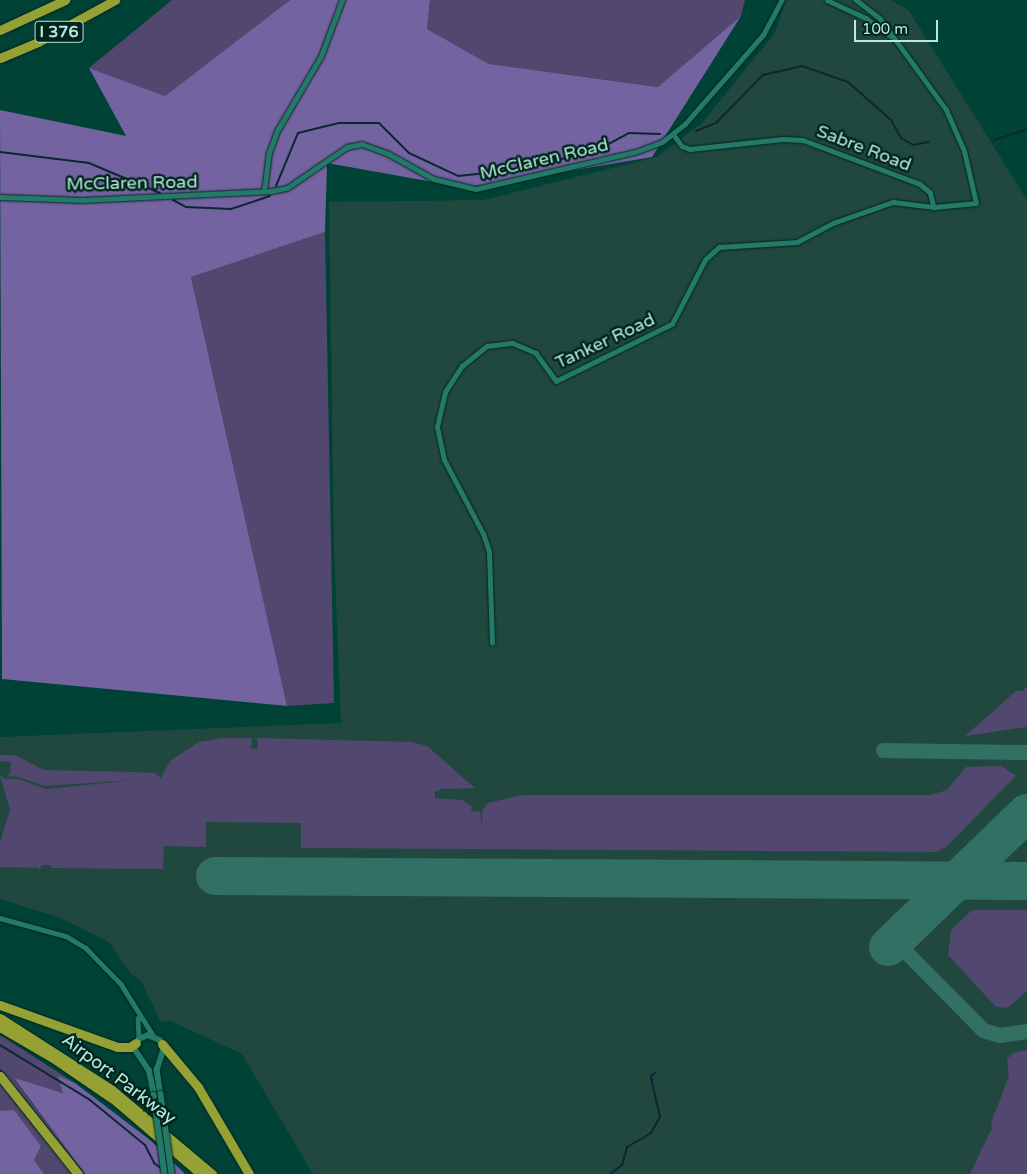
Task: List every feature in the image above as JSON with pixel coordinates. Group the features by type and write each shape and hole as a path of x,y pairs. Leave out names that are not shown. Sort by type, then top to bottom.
{"highway":[{"name":"I 376","path":"0,30 65,0"},
{"name":"I 376","path":"0,58 54,34 116,0"},
{"path":"0,1005 117,1047 130,1047 138,1041"},
{"name":"Airport Parkway","path":"0,1018 112,1090 212,1174"},
{"name":"Airport Parkway","path":"0,1027 104,1093 201,1174"},
{"path":"162,1044 198,1087 250,1174"},
{"path":"0,1076 78,1174"}],"street":[{"path":"264,192 269,153 277,131 321,56 342,0"},
{"name":"McClaren Road","path":"0,197 82,200 264,192 287,188 346,147 362,144 389,154 434,179 482,189 643,150 674,135 758,42 782,0"},
{"path":"827,0 866,18 892,37"},
{"path":"856,0 880,19 931,87 953,123 967,158 976,203 934,207"},
{"name":"Sabre Road","path":"674,135 682,146 690,149 784,138 811,142 920,184 930,192 934,207"},
{"name":"Tanker Road","path":"492,643 489,552 483,534 444,460 437,427 445,392 462,366 487,346 513,343 536,353 556,381 672,324 704,260 719,247 797,242 833,223 889,203 934,207"},
{"path":"0,918 77,941 111,971 129,996 138,1016 152,1035 162,1044 164,1053 157,1070 172,1174"},
{"path":"138,1016 138,1041 134,1054 149,1071 165,1174"},
{"path":"138,1041 152,1035"}],"shaded area":[{"path":"172,0 290,0 165,96 89,68"},
{"path":"290,0 430,0 427,29 489,64 658,87 741,16 652,157 467,188 327,163 325,232 191,277 287,706 2,679 0,110 126,136 89,68 165,96"},
{"path":"430,0 745,0 741,16 659,87 489,64 427,29"},
{"path":"786,0 891,0 909,11 1027,200 1027,1174 313,1174 242,1054 171,1021 161,1022 141,981 132,975 109,942 58,917 0,899 0,737 341,723 334,550 329,202 484,200 657,157 702,123 775,33"},
{"path":"325,232 334,703 287,706 191,277"},
{"path":"1027,687 1027,727 965,736 1016,691 1022,691"},
{"path":"222,738 252,738 251,749 258,748 257,738 412,742 427,746 475,788 442,789 435,792 435,798 462,800 472,806 471,812 480,811 482,827 482,810 488,803 522,795 930,795 947,790 966,767 1001,766 1016,776 946,847 935,852 301,848 301,823 206,822 206,847 164,846 163,869 51,868 51,865 42,865 39,871 39,868 0,867 0,842 10,810 0,775 4,779 18,779 46,789 134,780 44,786 18,777 6,776 10,774 11,762 0,761 0,755 15,755 44,770 155,773 161,778 170,761 199,742"},
{"path":"972,910 1027,910 1027,991 1008,1008 996,1007 948,955 951,930"},
{"path":"0,1035 75,1083 59,1077 64,1093 14,1079 85,1174 0,1068"},
{"path":"1027,1050 1027,1174 970,1174 992,1128 991,1123 1009,1076 1007,1059 1013,1053"},
{"path":"58,1076 75,1083 150,1140 185,1174 85,1174 14,1078 63,1093"},
{"path":"0,1083 72,1174 44,1174 34,1160 41,1146 14,1111 0,1111"},
{"path":"14,1110 41,1146 34,1160 44,1174 0,1174 0,1111"}],"waterway":[{"path":"696,131 716,123 763,75 802,66 848,82 891,120 901,138 913,145 929,142"},
{"path":"276,186 298,133 339,123 379,123 409,153 458,176 525,169 601,148 629,133 660,134"},
{"path":"994,140 1027,129"},
{"path":"0,152 89,163 160,193"},
{"path":"173,200 186,207 231,209 270,196"},
{"path":"0,1045 90,1100 145,1145 154,1163 162,1169"},
{"path":"610,1174 622,1165 627,1147 651,1133 660,1117 651,1076 655,1073"}],"taxiway":[{"path":"883,750 1027,752"},
{"path":"895,941 983,1030 999,1035 1027,1031"}],"runway":[{"path":"888,947 1027,813"},
{"path":"215,876 1027,881"}]}
